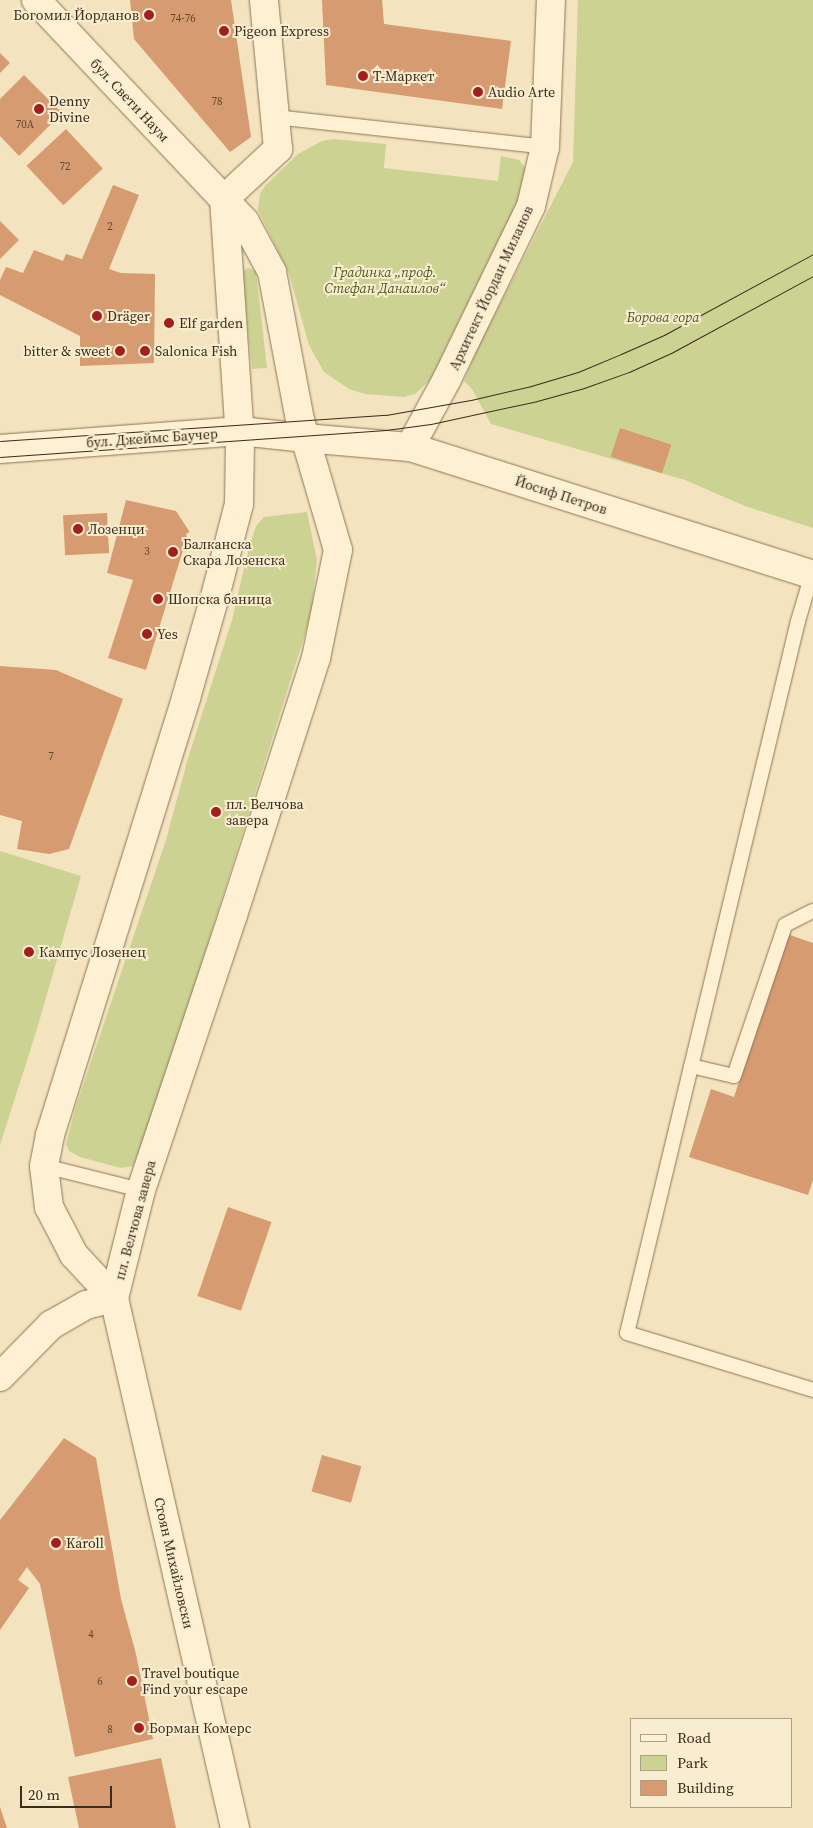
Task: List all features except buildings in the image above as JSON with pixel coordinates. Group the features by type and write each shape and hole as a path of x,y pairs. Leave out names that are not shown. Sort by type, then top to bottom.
{"street":[{"name":"бул. Свети Наум","path":"36,0 245,222 272,272 304,438"},
{"path":"240,431 224,199 278,149 264,0"},
{"name":"Архитект Йордан Миланов","path":"410,447 447,379 531,206 545,147 551,0"},
{"name":"бул. Джеймс Баучер","path":"0,449 240,431 304,438"},
{"name":"пл. Велчова завера","path":"114,1298 74,1255 49,1207 44,1166 50,1135 218,589 239,504 240,431"},
{"name":"Йосиф Петров","path":"304,438 410,447 813,574"},
{"name":"пл. Велчова завера","path":"114,1298 141,1190 316,658 338,550 304,438"},
{"path":"0,1377 51,1325 86,1305 114,1298"},
{"name":"Стоян Михайловски","path":"114,1298 235,1828"}],"lane":[{"path":"275,117 545,147"},
{"path":"813,574 796,631 627,1332 813,1390"},
{"path":"691,1066 734,1076 785,925 813,911"},
{"path":"44,1166 141,1190"}],"green space":[{"name":"Борова гора","path":"578,0 813,0 813,528 745,506 685,480 491,424 472,389 464,381 479,345 573,162"},
{"name":"Градинка „проф. Стефан Данаилов“","path":"333,139 386,144 384,168 498,181 501,156 519,160 526,169 522,193 430,380 415,394 404,397 365,394 349,389 324,372 309,345 289,274 258,210 260,194 265,186 298,154 322,141"},
{"path":"248,268 256,271 267,368 252,369 242,272"},
{"path":"307,512 317,560 311,615 164,1083 133,1166 121,1168 80,1157 69,1151 66,1144 76,1106 166,840 188,758 232,620 249,547 256,526 264,517"},
{"name":"Кампус Лозенец","path":"0,851 81,876 37,1029 0,1145"}],"tram line":[{"path":"0,441 386,415 471,400 531,386 578,372 621,354 664,335 813,254"},
{"path":"0,457 386,430 431,424 537,401 584,388 629,372 673,352 813,276"}],"place":[{"name":"Богомил Йорданов","path":"149,15"},
{"name":"Pigeon Express","path":"224,31"},
{"name":"Т-Маркет","path":"363,76"},
{"name":"Audio Arte","path":"478,92"},
{"name":"Denny Divine","path":"39,109"},
{"name":"Dräger","path":"97,316"},
{"name":"Elf garden","path":"169,323"},
{"name":"bitter & sweet","path":"120,351"},
{"name":"Salonica Fish","path":"145,351"},
{"name":"Лозенци","path":"78,529"},
{"name":"Балканска Скара Лозенска","path":"173,552"},
{"name":"Шопска баница","path":"158,599"},
{"name":"Yes","path":"147,634"},
{"name":"пл. Велчова завера","path":"216,812"},
{"name":"Кампус Лозенец","path":"29,952"},
{"name":"Karoll","path":"56,1543"},
{"name":"Travel boutique Find your escape","path":"132,1681"},
{"name":"Борман Комерс","path":"139,1728"}]}
